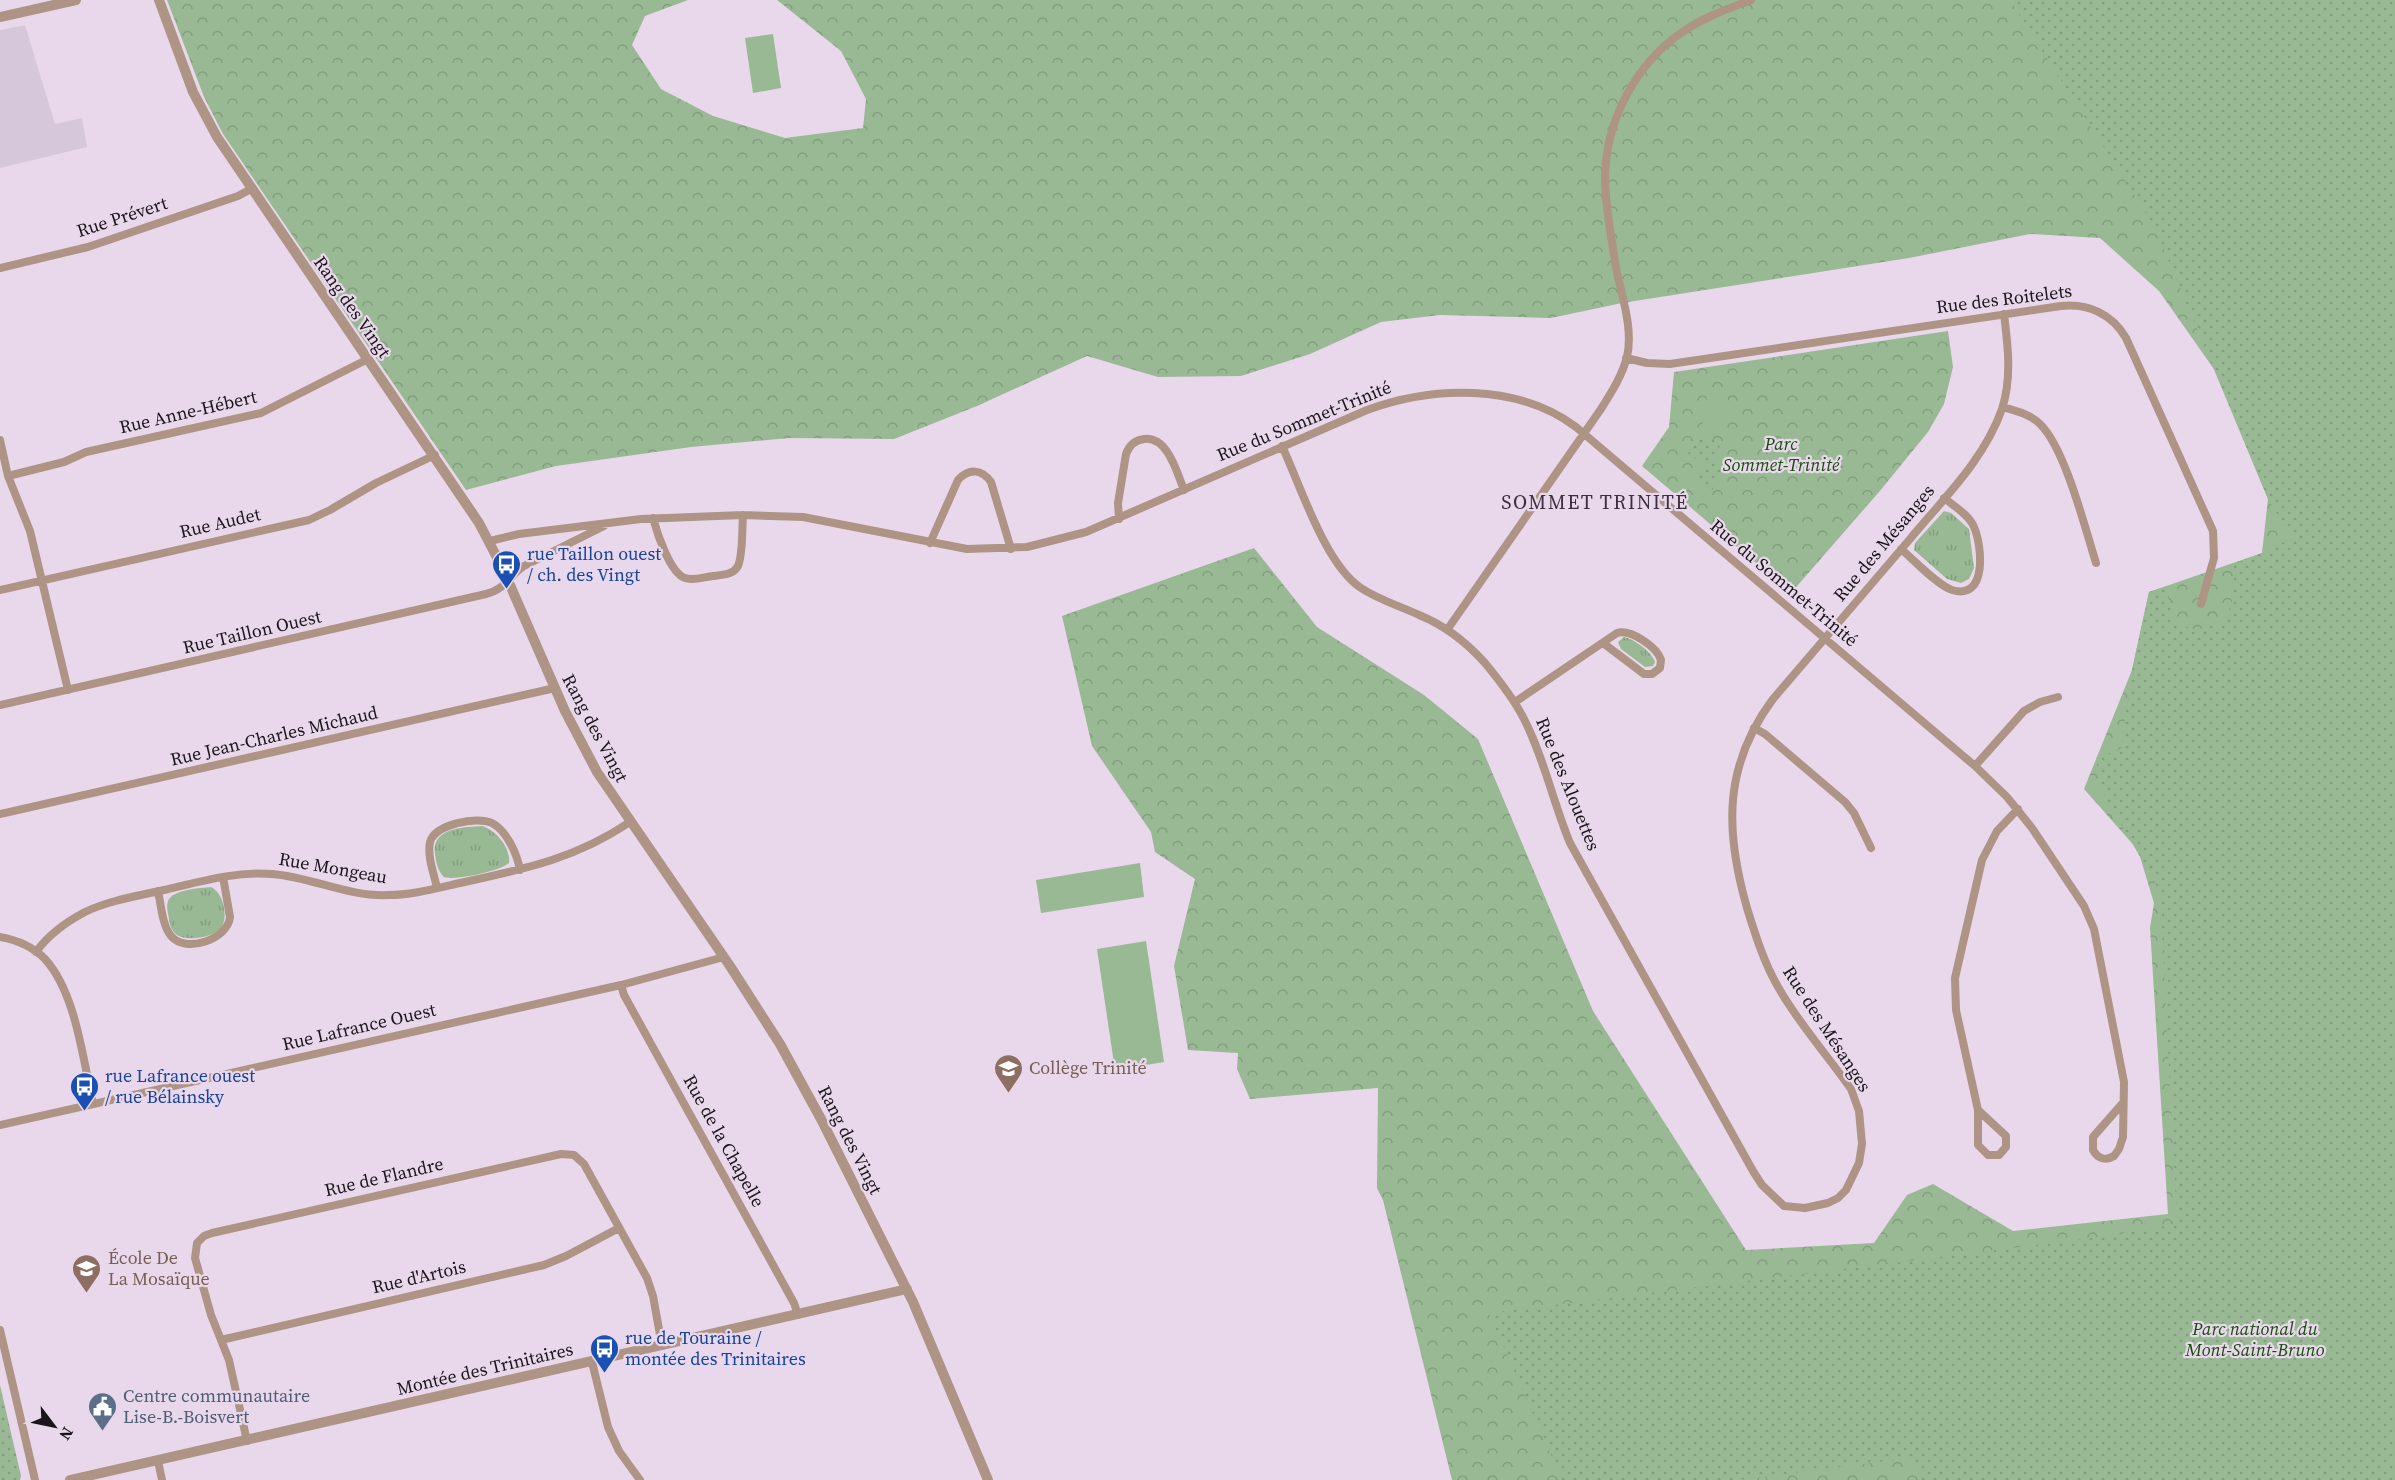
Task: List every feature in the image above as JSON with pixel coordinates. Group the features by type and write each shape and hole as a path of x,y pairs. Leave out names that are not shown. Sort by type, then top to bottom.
{"street":[{"path":"0,17 76,0"},
{"name":"Rang des Vingt","path":"159,0 198,102 217,137 250,189 435,456 490,541 591,763 724,957 797,1075 907,1289 988,1480"},
{"path":"1447,630 1609,396 1626,358 1627,327 1609,226 1606,192 1607,152 1615,122 1637,80 1668,44 1703,20 1750,0"},
{"name":"Rue Prévert","path":"0,268 88,247 238,196 250,189"},
{"name":"Rue des Roitelets","path":"1626,358 1647,363 1670,364 2061,306 2078,306 2106,316 2123,333 2181,457 2214,535 2214,558 2201,604"},
{"name":"Rue des Mésanges","path":"1798,1208 1828,1203 1844,1193 1860,1157 1862,1132 1857,1105 1851,1089 1782,995 1761,953 1737,870 1731,823 1738,772 1754,728 1773,699 1983,450 2003,406 2009,365 2004,314"},
{"name":"Rue Anne-Hébert","path":"8,476 64,462 86,452 261,413 368,359"},
{"name":"Rue du Sommet-Trinité","path":"490,541 519,534 618,521 743,515 803,518 967,549 1011,549 1065,539 1119,519 1380,405 1405,398 1448,391 1480,393 1525,403 1557,416 1583,434 1975,766 2018,809 2084,906 2092,923 2123,1072 2123,1131 2120,1149 2112,1157 2101,1158 2093,1150 2093,1137 2122,1104"},
{"path":"2003,406 2032,418 2041,424 2051,437 2073,488 2096,563"},
{"path":"1119,519 1118,503 1126,454 1137,441 1150,439 1162,446 1184,489"},
{"path":"0,440 8,476 28,525 43,580 68,690"},
{"name":"Rue des Alouettes","path":"1282,446 1331,556 1345,574 1362,589 1378,598 1422,616 1447,630 1475,652 1515,702 1537,749 1556,810 1570,843 1732,1135 1762,1185 1781,1204 1798,1208"},
{"name":"Rue Audet","path":"0,590 309,520 376,483 435,456"},
{"path":"930,543 958,480 966,473 975,471 984,474 991,482 1011,549"},
{"path":"1901,549 1950,589 1965,590 1976,582 1981,569 1974,527 1970,520 1944,498"},
{"path":"653,518 657,534 675,570 682,577 691,579 726,574 736,568 739,560 743,515"},
{"name":"Rue du Sommet-Trinité","path":"508,582 524,566 589,532 618,521"},
{"name":"Rue Taillon Ouest","path":"0,705 464,601 496,591 508,582"},
{"path":"1515,702 1603,643 1620,632 1630,633 1658,653 1661,660 1660,668 1654,673 1644,674 1603,643"},
{"name":"Rue Jean-Charles Michaud","path":"0,814 555,688"},
{"path":"1975,766 2024,711 2040,702 2058,697"},
{"path":"1754,728 1765,734 1845,802 1854,813 1871,848"},
{"path":"1978,1110 2006,1136 2006,1147 1999,1155 1988,1155 1979,1147 1978,1110 1956,1010 1955,978 1982,860 1996,831 2018,809"},
{"path":"437,888 430,844 436,832 448,826 476,821 492,823 512,848 520,870"},
{"name":"Rue Mongeau","path":"36,952 54,933 86,912 120,900 158,891 223,878 271,874 382,895 437,888 520,870 582,850 630,822"},
{"path":"158,891 170,935 181,943 201,942 220,935 230,923 230,911 223,878"},
{"path":"0,936 17,941 36,952 49,964 65,993 93,1104"},
{"name":"Rue Lafrance Ouest","path":"0,1125 621,985 724,957"},
{"name":"Rue de la Chapelle","path":"621,985 624,995 768,1254 798,1315"},
{"name":"Rue de Flandre","path":"247,1441 230,1366 211,1315 194,1255 199,1240 210,1233 564,1153 574,1155 582,1161 651,1290 662,1346"},
{"name":"Rue d'Artois","path":"221,1340 544,1265 619,1228"},
{"name":"Montée des Trinitaires","path":"70,1480 907,1289"},
{"path":"0,1330 35,1480"},
{"path":"592,1362 608,1427 619,1451 640,1480"},
{"path":"158,1461 162,1480"}],"shaded area":[{"path":"25,25 55,124 82,118 87,147 0,168 0,30"}],"green space":[{"path":"167,0 688,0 645,16 632,45 661,89 713,116 785,138 863,128 866,99 841,51 777,0 2395,0 2395,1480 1452,1480 1383,1200 1377,1188 1378,1088 1250,1099 1237,1069 1238,1053 1188,1050 1174,966 1195,879 1155,852 1151,832 1092,746 1062,616 1254,548 1317,627 1424,695 1478,739 1593,1011 1746,1250 1874,1243 1907,1195 1933,1184 2013,1231 2168,1214 2150,928 2154,903 2138,850 2084,789 2132,670 2149,592 2262,553 2268,499 2216,372 2159,291 2100,238 2030,234 1909,258 1622,303 1551,318 1440,315 1381,322 1310,354 1241,376 1158,377 1087,356 977,406 894,439 790,438 691,447 556,466 466,490 223,134 204,97"},
{"name":"Parc national du Mont-Saint-Bruno","path":"2010,0 2395,0 2395,1480 1922,1480 1910,1458 1739,1480 1562,1480 1489,1313 2100,1237 2177,1224 2160,891 2100,788 2096,758 2121,749 2132,670 2149,592 2167,586 2171,610 2177,621 2192,629 2209,627 2224,617 2231,605 2234,564 2292,538 2268,499 2154,226"},
{"path":"773,34 781,88 753,93 745,38"},
{"name":"Parc Sommet-Trinité","path":"1948,331 1953,367 1944,404 1928,432 1791,593 1642,466 1669,427 1674,372"},
{"path":"1707,396 1728,398 1721,433 1701,433"},
{"path":"1700,435 1722,443 1713,457 1727,469 1710,493 1696,481 1707,464 1687,455"},
{"path":"1944,511 1951,513 1969,529 1974,568 1969,579 1961,583 1947,579 1914,550 1915,543"},
{"path":"1624,637 1633,640 1647,650 1655,662 1653,666 1645,667 1621,649 1618,642"},
{"path":"482,826 502,840 508,851 509,863 477,874 458,878 444,877 435,857 435,845 438,839 443,834 458,828"},
{"path":"1140,863 1144,897 1041,913 1036,880"},
{"path":"211,887 222,899 225,918 221,928 212,934 200,937 187,938 177,935 170,924 168,901 181,892"},
{"path":"1146,941 1164,1062 1115,1070 1097,949"},
{"path":"0,1385 21,1476 20,1480 0,1480"}],"place":[{"name":"rue Taillon ouest / ch. des Vingt","path":"506,590"},
{"name":"Collège Trinité","path":"1008,1094"},
{"name":"rue Lafrance ouest / rue Bélainsky","path":"84,1112"},
{"name":"École De La Mosaïque","path":"87,1294"},
{"name":"rue de Touraine / montée des Trinitaires","path":"604,1374"},
{"name":"Centre communautaire Lise-B.-Boisvert","path":"102,1432"}],"district":[{"name":"SOMMET TRINITÉ","path":"1595,502"}]}
